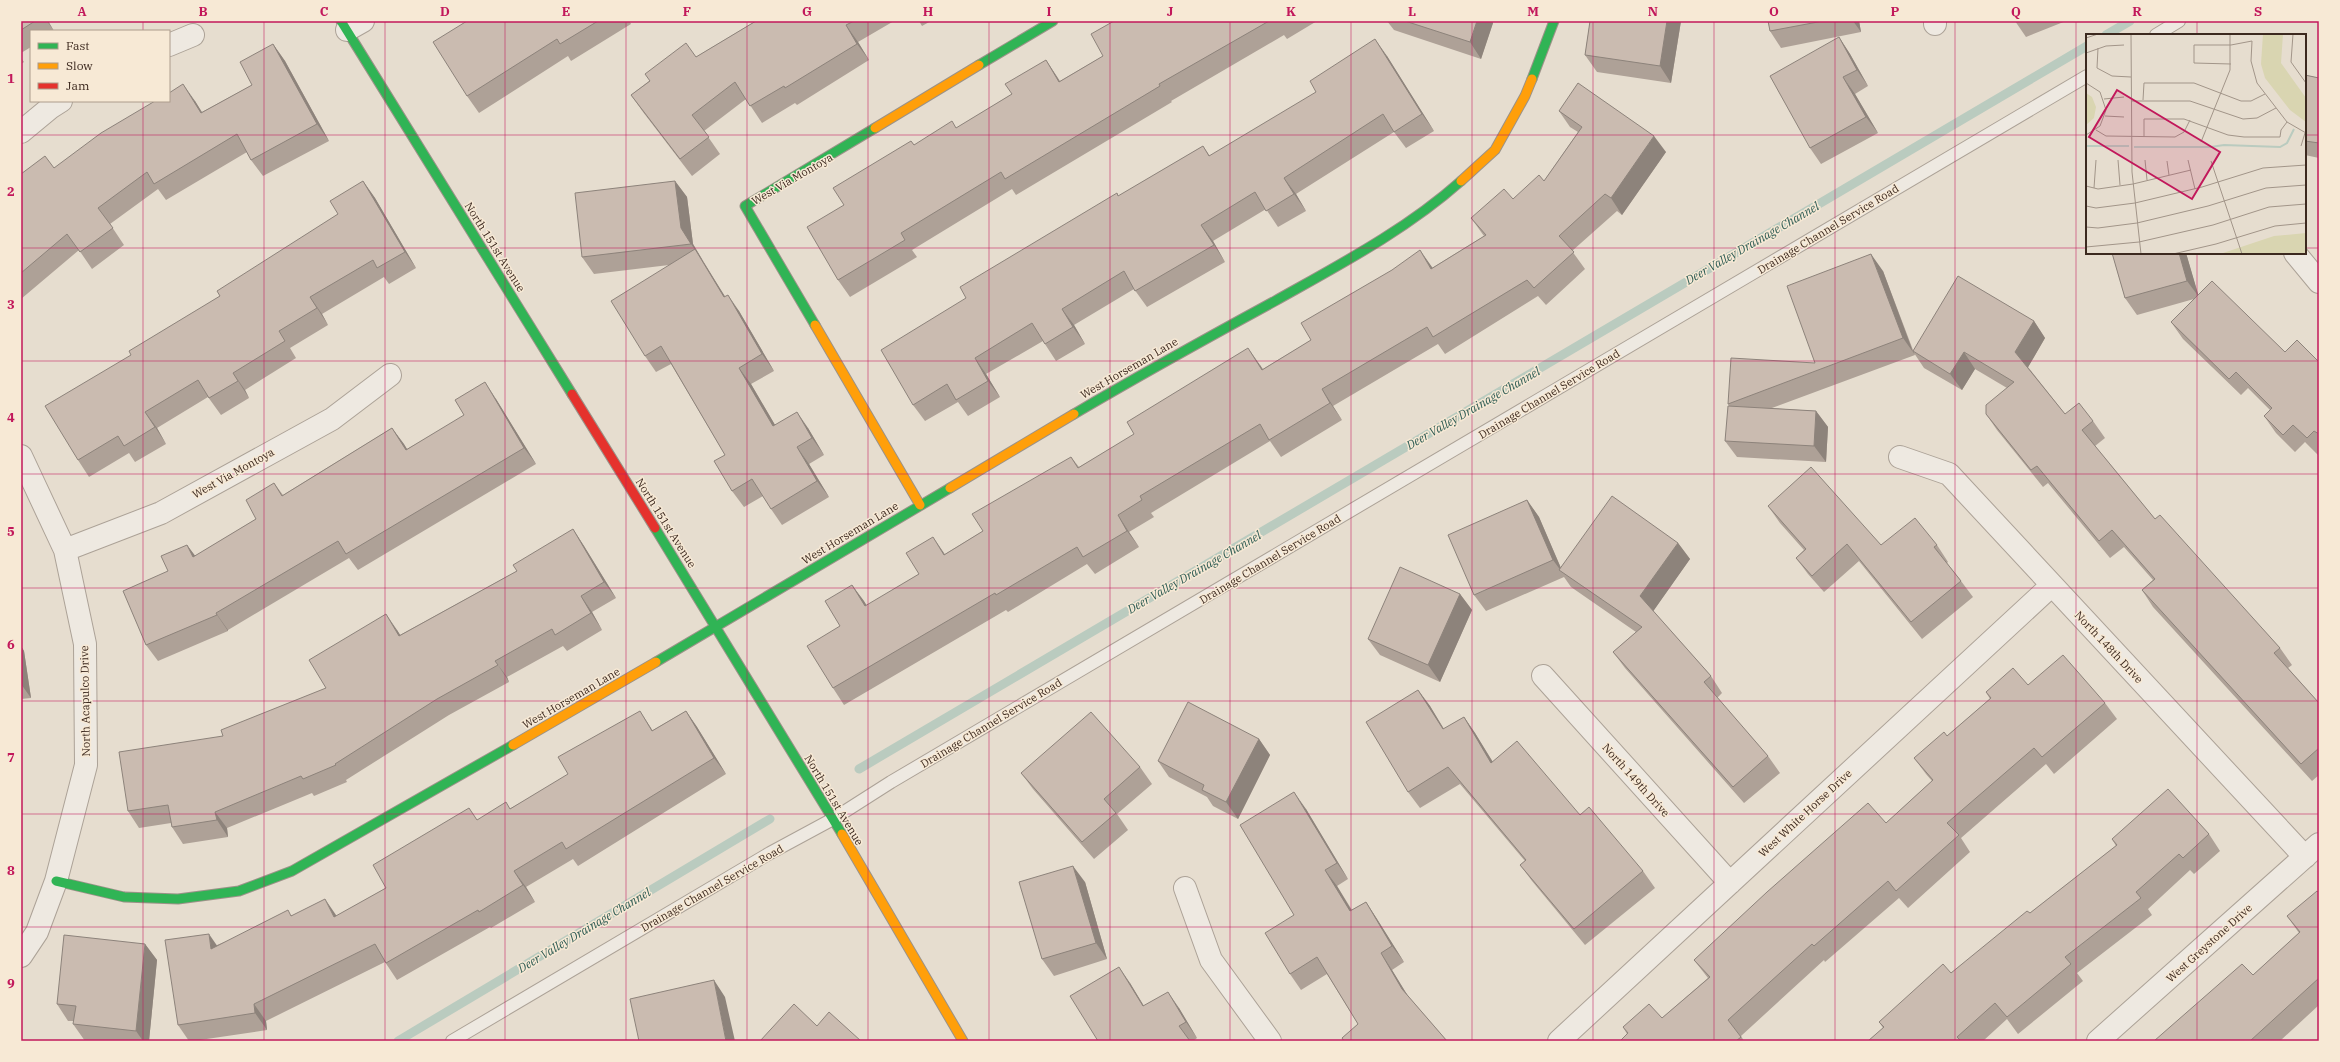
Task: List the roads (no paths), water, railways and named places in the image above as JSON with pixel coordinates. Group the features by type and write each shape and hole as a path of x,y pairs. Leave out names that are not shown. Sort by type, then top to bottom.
{"street":[{"name":"West Via Montoya","path":"920,505 745,206 1052,21"},
{"name":"West Horseman Lane","path":"56,881 124,897 178,899 239,891 292,871 349,840 716,627 1149,370 1359,254 1437,202 1495,150 1525,96 1554,25 1554,21"},
{"name":"North 151st Avenue","path":"350,24 833,819 963,1041"},
{"path":"170,45 193,35"},
{"path":"21,132 59,102"},
{"path":"2296,254 2319,282"},
{"name":"West Via Montoya","path":"65,550 161,513 332,419 390,375"},
{"name":"North Acapulco Drive","path":"21,456 65,550 85,644 86,765 56,881 37,932 21,956"},
{"name":"North 148th Drive","path":"1900,457 1949,474 2052,586 2312,851"},
{"name":"West White Horse Drive","path":"1559,1041 2052,586"},
{"name":"North 149th Drive","path":"1543,676 1730,883"},
{"name":"West Greystone Drive","path":"2098,1041 2312,851"},
{"path":"1185,888 1211,960 1270,1041"}],"lane":[{"path":"2158,34 2179,21"},
{"name":"Drainage Channel Service Road","path":"452,1041 770,853 833,819 891,782 2086,77"}],"waterway":[{"name":"Deer Valley Drainage Channel","path":"2108,34 2130,21"},
{"name":"Deer Valley Drainage Channel","path":"859,769 2086,47"},
{"name":"Deer Valley Drainage Channel","path":"398,1041 770,819"}]}
